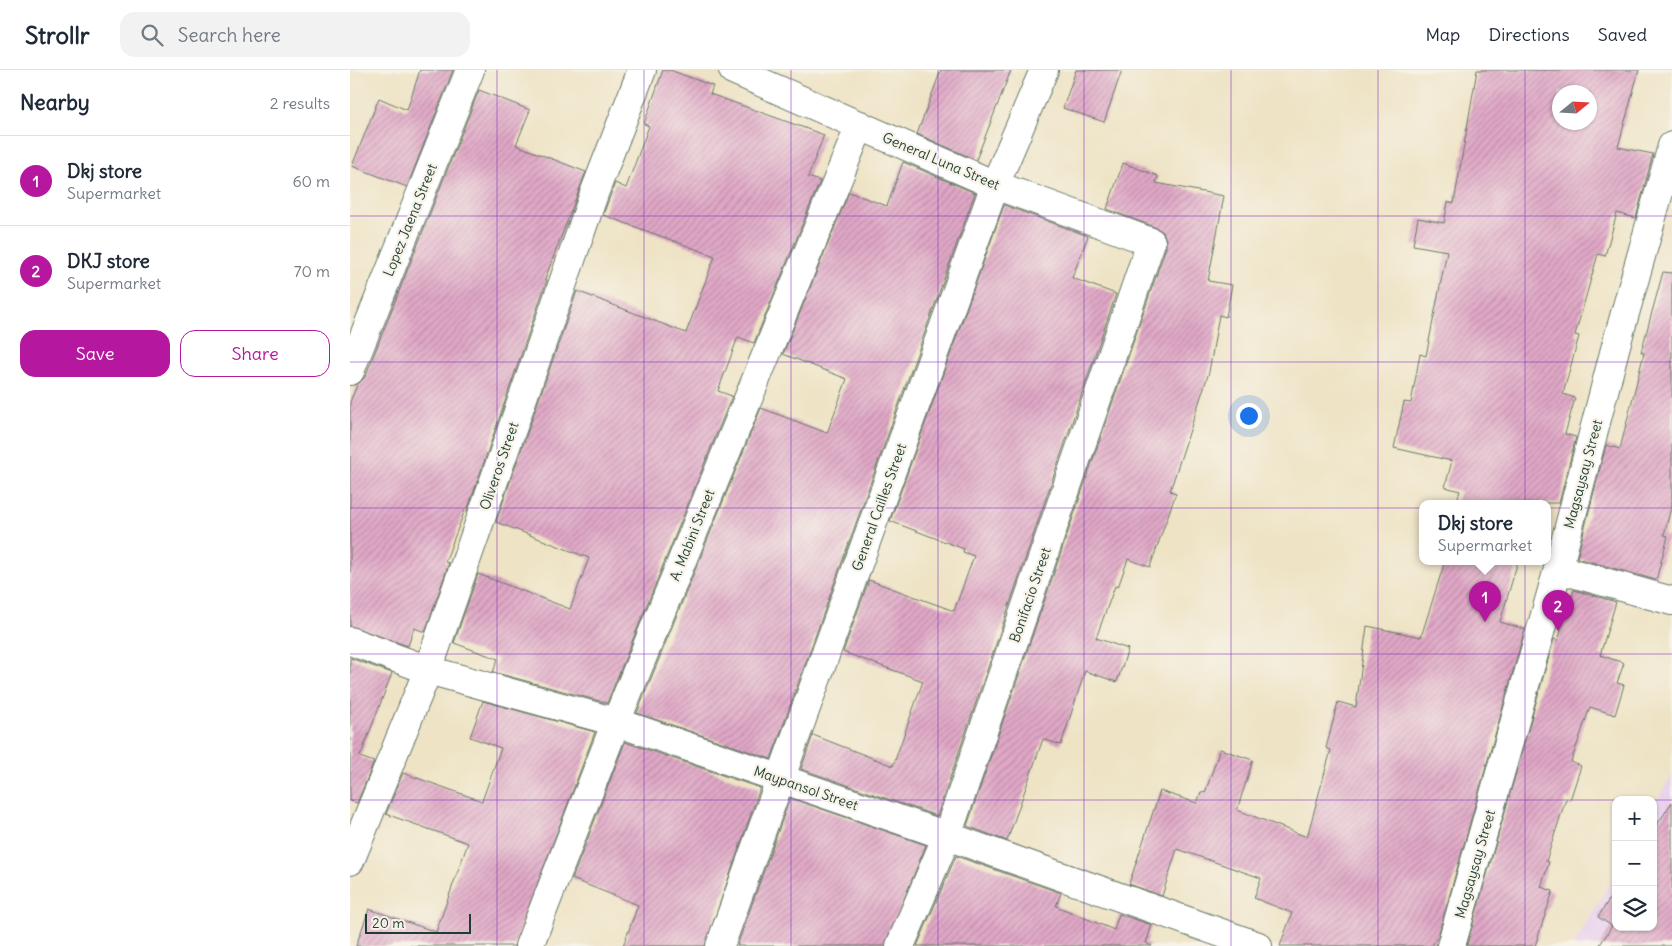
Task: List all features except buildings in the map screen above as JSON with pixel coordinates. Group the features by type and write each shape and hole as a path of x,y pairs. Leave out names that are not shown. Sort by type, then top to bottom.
{"street":[{"name":"Lopez Jaena Street","path":"350,371 470,70"},
{"name":"Oliveros Street","path":"350,861 428,670 595,190 642,70"},
{"name":"General Luna Street","path":"734,70 995,185 1151,242"},
{"name":"General Cailles Street","path":"720,946 782,780 995,185 1044,70"},
{"name":"A. Mabini Street","path":"529,946 616,722 860,126"},
{"name":"Magsaysay Street","path":"1452,946 1558,569 1615,349 1672,146"},
{"name":"Bonifacio Street","path":"900,946 947,836 1151,242"},
{"path":"1558,569 1672,601"},
{"name":"Maypansol Street","path":"350,641 428,670 616,722 1258,946"}],"shaded area":[{"path":"1672,775 1672,946 1573,946 1612,879 1612,931 1657,931 1657,800"}],"place":[{"name":"Dkj store","path":"1485,622"},
{"name":"DKJ store","path":"1558,631"}]}
